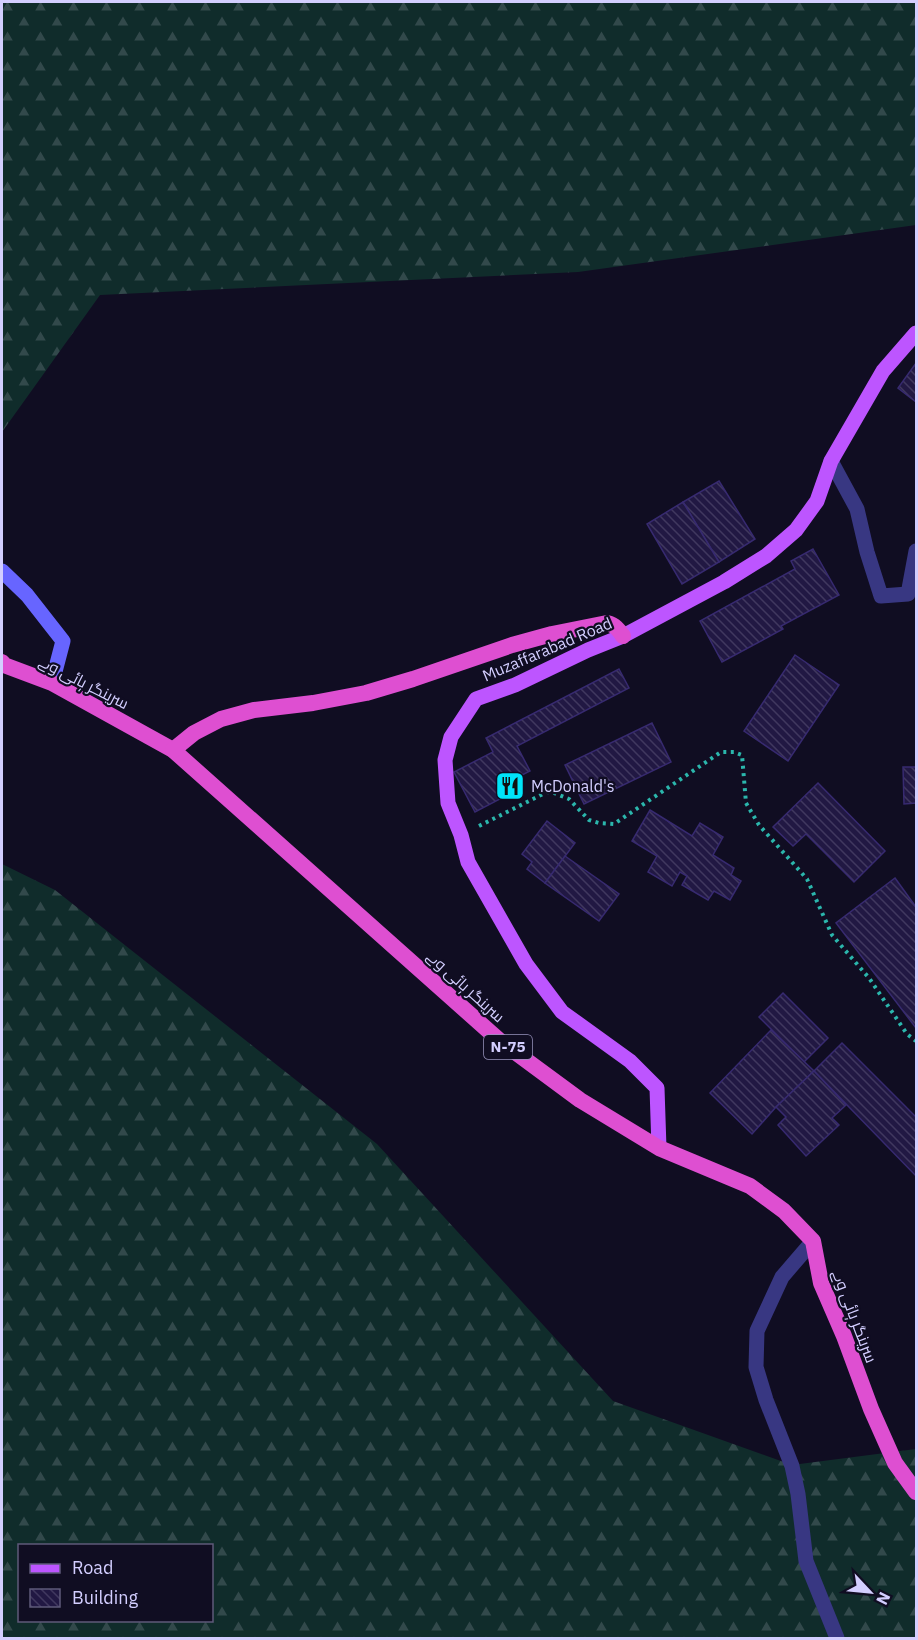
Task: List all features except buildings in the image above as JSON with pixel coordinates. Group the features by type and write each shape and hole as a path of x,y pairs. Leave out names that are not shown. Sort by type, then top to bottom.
{"highway":[{"path":"173,750 194,733 221,719 254,710 313,703 366,693 552,634 607,623 618,628 623,636"},
{"name":"سرینگر ہائی وے","path":"2,665 52,683 173,750 500,1041 580,1100 659,1148 750,1186 784,1211 813,1241 821,1283 844,1336 871,1409 895,1462 916,1492"}],"main road":[{"name":"Muzaffarabad Road","path":"659,1148 657,1088 630,1060 562,1012 526,964 468,862 461,835 448,803 445,760 451,736 476,699 515,685 623,636 696,598 766,556 796,530 817,501 831,461 883,371 916,333"},
{"path":"2,571 27,596 63,641 52,683"}],"street":[{"path":"831,461 857,509 881,596 908,594 916,551"},
{"path":"813,1241 782,1277 757,1331 756,1367 766,1400 792,1466 798,1494 806,1561 837,1638"}],"path":[{"path":"461,835 547,792 569,799 589,820 599,824 614,824 721,752 734,752 742,755 746,803 759,825 807,879 832,935 868,978 907,1034 916,1041"}],"green space":[{"path":"2,2 916,2 916,225 578,272 100,295 2,432"},
{"path":"2,864 55,890 377,1144 613,1401 792,1465 916,1449 916,1638 2,1638"}],"place":[{"name":"McDonald's","path":"510,786"}]}
